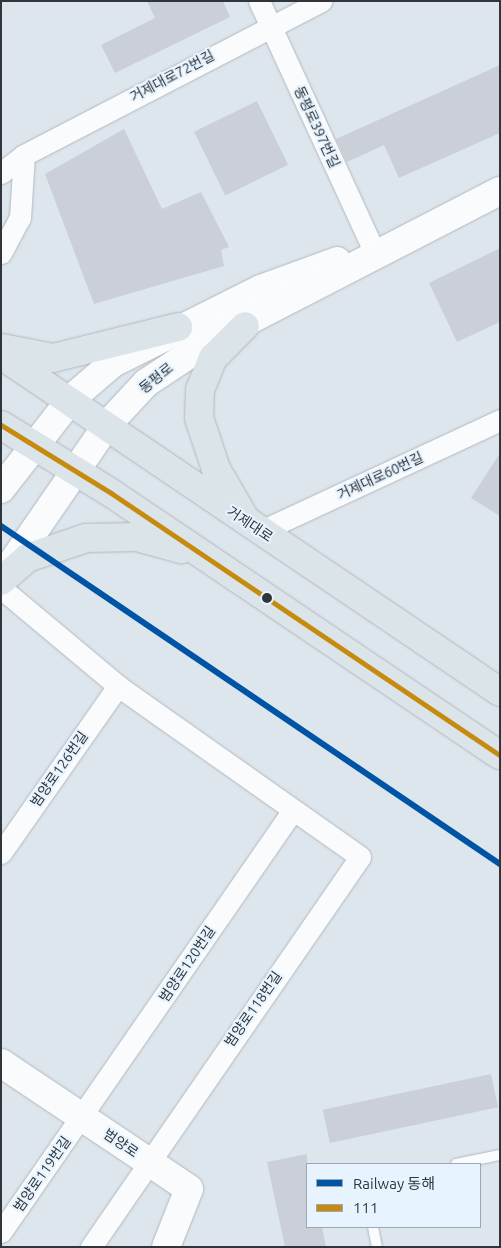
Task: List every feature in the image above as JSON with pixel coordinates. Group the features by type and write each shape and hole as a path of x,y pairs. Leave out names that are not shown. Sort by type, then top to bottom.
{"main road":[{"name":"동평로","path":"1,580 107,425 146,383 175,362 245,326 375,253 500,191"},
{"name":"동평로","path":"1,489 31,446 71,399 113,363 178,327 325,264 375,253"},
{"path":"245,326 213,358 200,390 199,418 216,469 254,527"},
{"path":"1,347 53,358 178,327"},
{"name":"거제대로","path":"1,355 71,399 254,527 500,692"},
{"path":"1,426 205,556 500,755"},
{"path":"1,580 27,558 86,538 137,537 205,556"},
{"name":"범양로","path":"1,1063 189,1189 166,1247"}],"street":[{"name":"동평로397번길","path":"259,1 375,253"},
{"name":"거제대로72번길","path":"1,172 24,154 270,24 321,1"},
{"path":"1,253 20,218 24,154"},
{"name":"거제대로60번길","path":"254,527 500,420"},
{"path":"1,588 118,686 293,810"},
{"name":"범양로126번길","path":"1,853 118,686"},
{"name":"범양로118번길","path":"91,1247 360,857 293,810"},
{"name":"범양로120번길","path":"82,1117 293,810"},
{"name":"범양로119번길","path":"1,1232 82,1117"}],"lane":[{"path":"461,1163 500,1155"},
{"path":"373,1228 377,1247"}],"building":[{"path":"147,1 223,1 230,17 115,73 101,45 155,18"},
{"path":"500,65 500,133 399,178 384,145 347,162 336,139"},
{"path":"257,101 288,165 225,196 194,132"},
{"path":"124,129 162,209 201,192 229,247 221,250 224,266 94,304 45,174"},
{"path":"500,248 500,322 457,342 429,283"},
{"path":"500,453 500,516 471,498"},
{"path":"491,1074 498,1107 330,1143 323,1110"},
{"path":"307,1154 306,1228 322,1228 326,1247 285,1247 267,1162"}],"rail line":[{"name":"동해","path":"1,526 500,864"}],"transit line":[{"name":"111","path":"1,425 111,493 500,755"}]}
